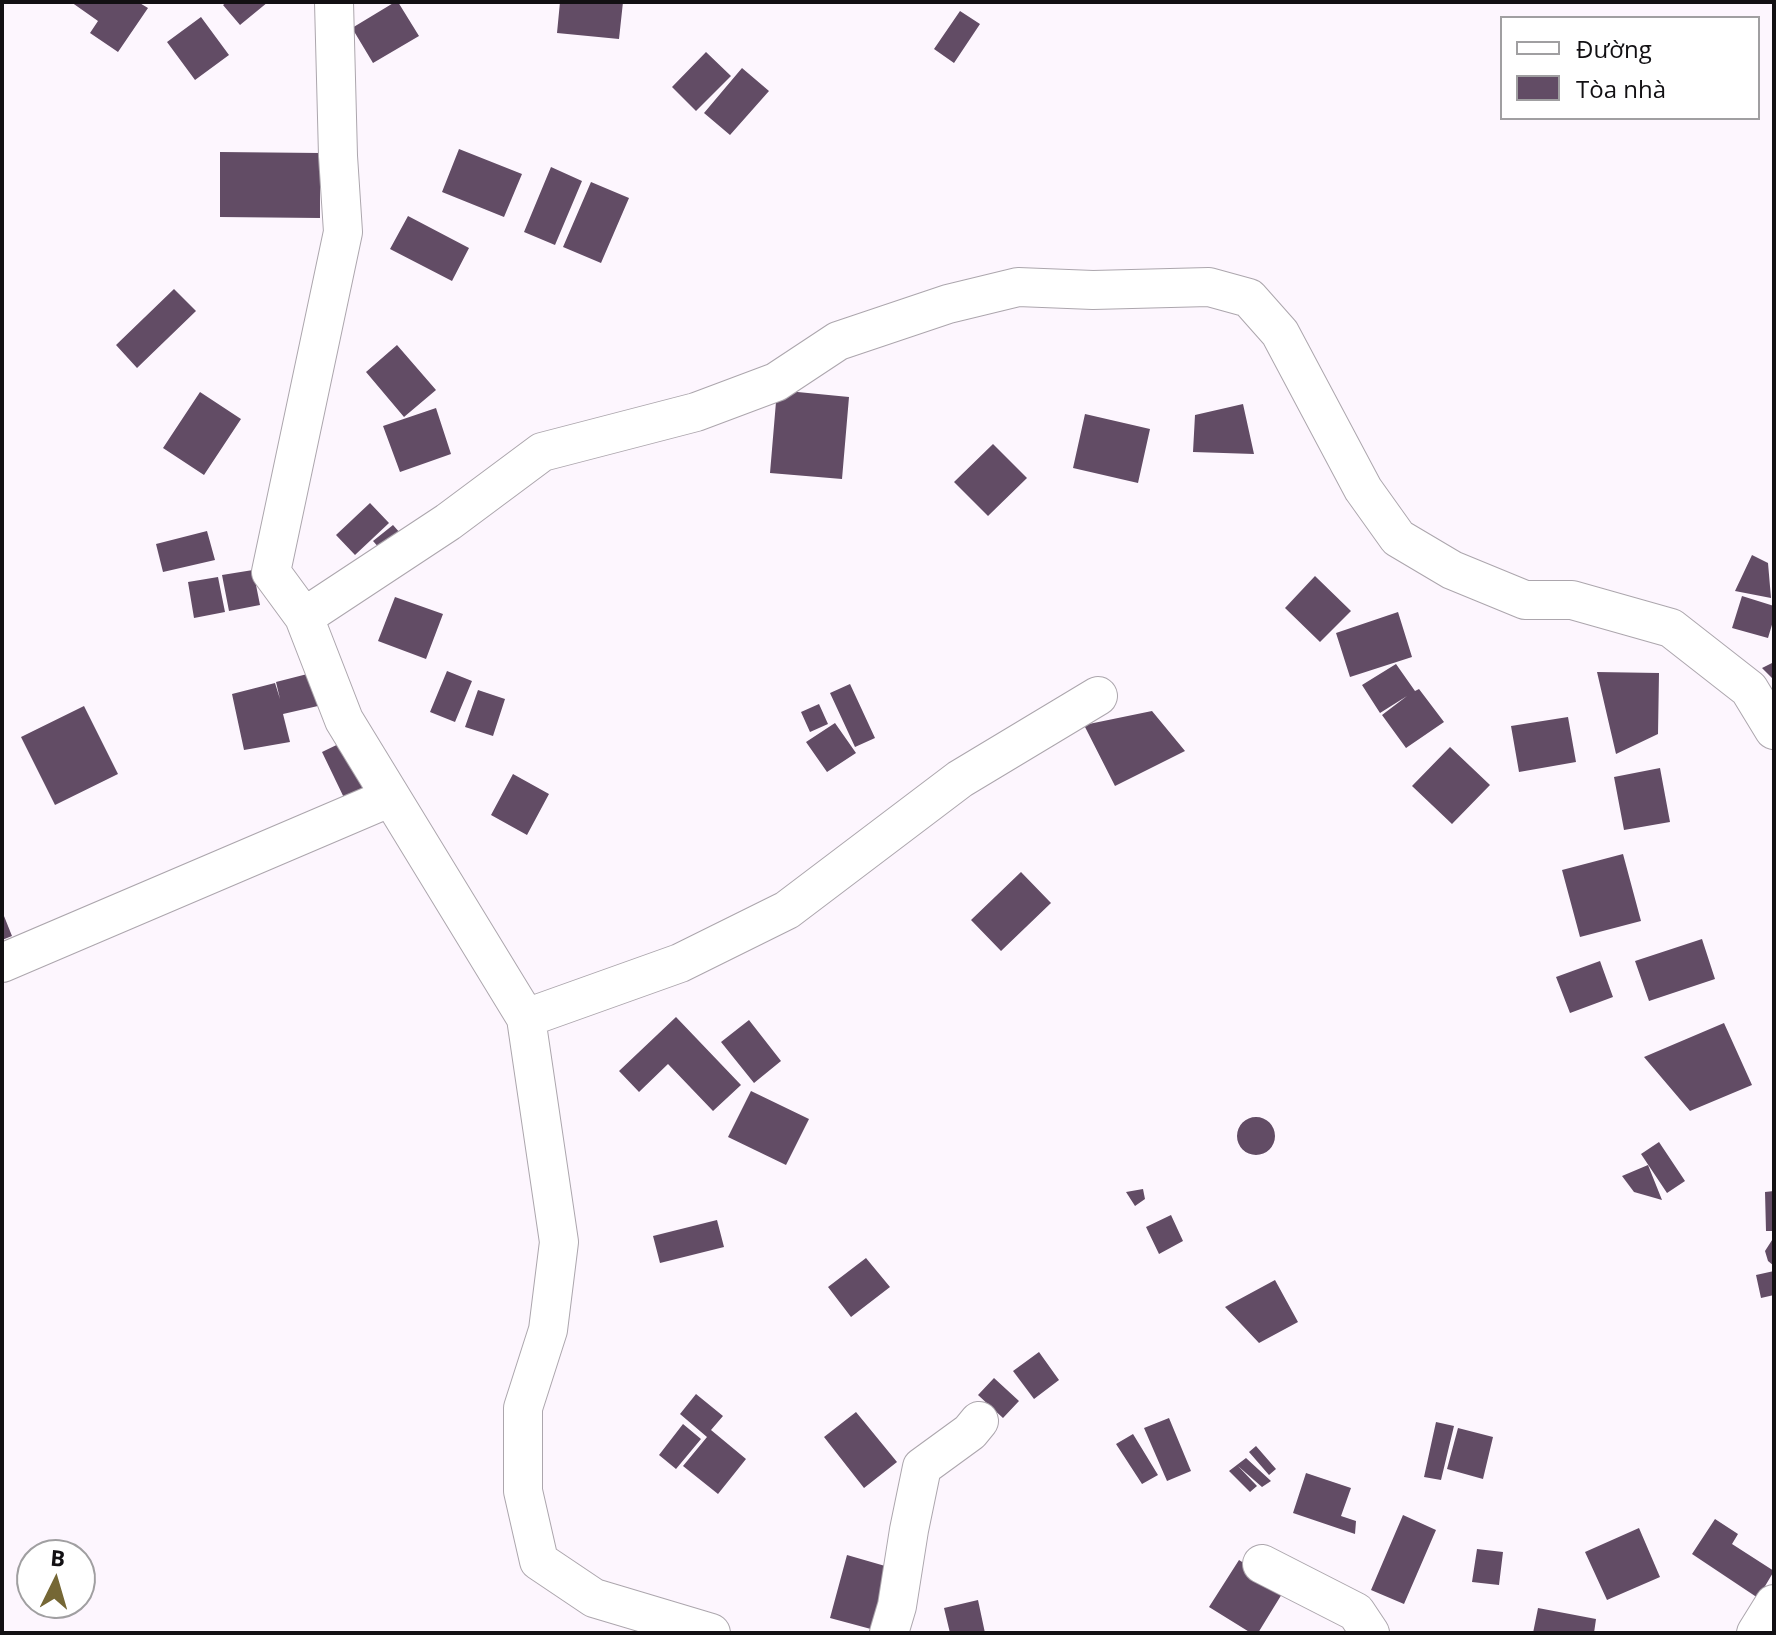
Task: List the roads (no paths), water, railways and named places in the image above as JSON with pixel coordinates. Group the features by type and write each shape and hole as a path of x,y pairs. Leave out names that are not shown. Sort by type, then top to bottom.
{"street":[{"path":"334,2 343,232 271,572 304,617 344,720 526,1018 559,1242 548,1330 523,1408 523,1491 539,1561 595,1616 711,1633"},
{"path":"304,617 448,522 542,452 696,412 776,382 838,341 948,304 1018,287 1093,290 1209,287 1249,298 1280,333 1363,489 1398,538 1452,570 1525,600 1572,600 1671,628 1749,689 1774,730"},
{"path":"526,1018 680,963 787,910 960,779 1098,696"},
{"path":"2,963 391,797"},
{"path":"889,1633 897,1606 922,1467 970,1432 979,1421"},
{"path":"1262,1564 1356,1612 1370,1633"},
{"path":"1756,1633 1774,1604"}]}
